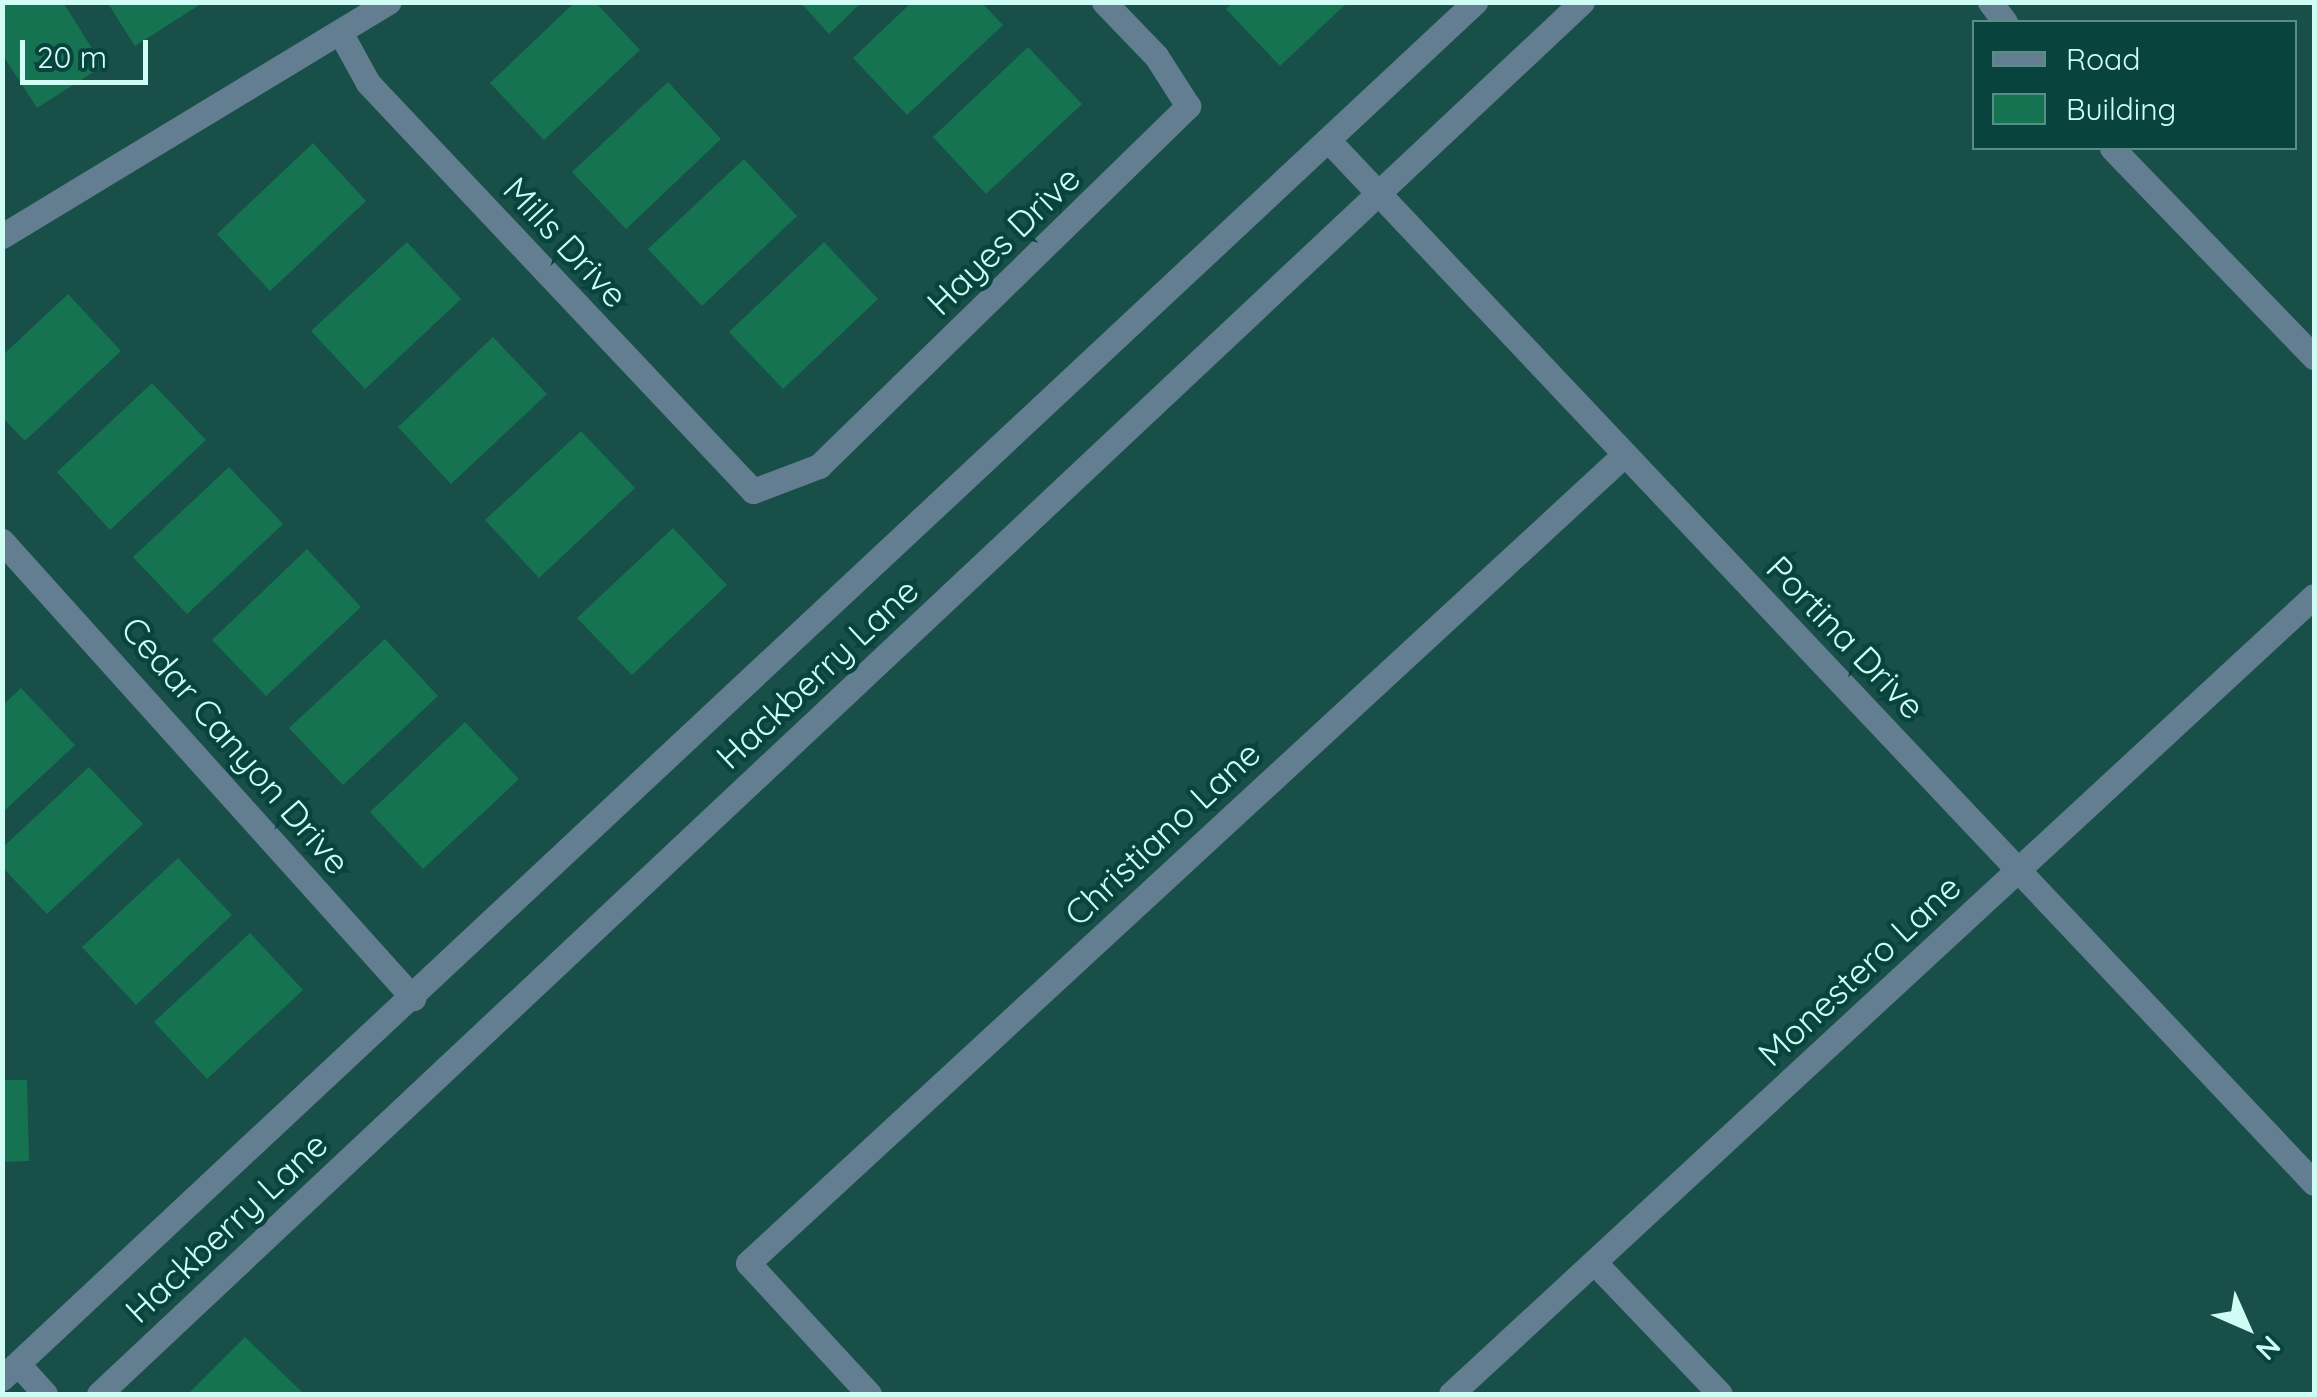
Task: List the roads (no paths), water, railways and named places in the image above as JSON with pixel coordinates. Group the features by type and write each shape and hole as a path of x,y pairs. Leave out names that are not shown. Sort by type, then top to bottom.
{"street":[{"path":"2,236 388,2"},
{"name":"Hayes Drive","path":"753,490 819,466 1188,106 1156,56 1104,2"},
{"name":"Hackberry Lane","path":"10,1371 1475,2"},
{"name":"Hackberry Lane","path":"99,1394 1380,198 1582,2"},
{"name":"Mills Drive","path":"340,32 368,83 753,490"},
{"name":"Portina Drive","path":"1328,140 2314,1183"},
{"path":"2114,150 2314,357"},
{"name":"Christiano Lane","path":"869,1394 748,1263 1624,455"},
{"name":"Cedar Canyon Drive","path":"2,540 413,998"},
{"name":"Monestero Lane","path":"1451,1394 2314,596"},
{"path":"1594,1262 1720,1394"},
{"path":"10,1371 45,1394"}]}
